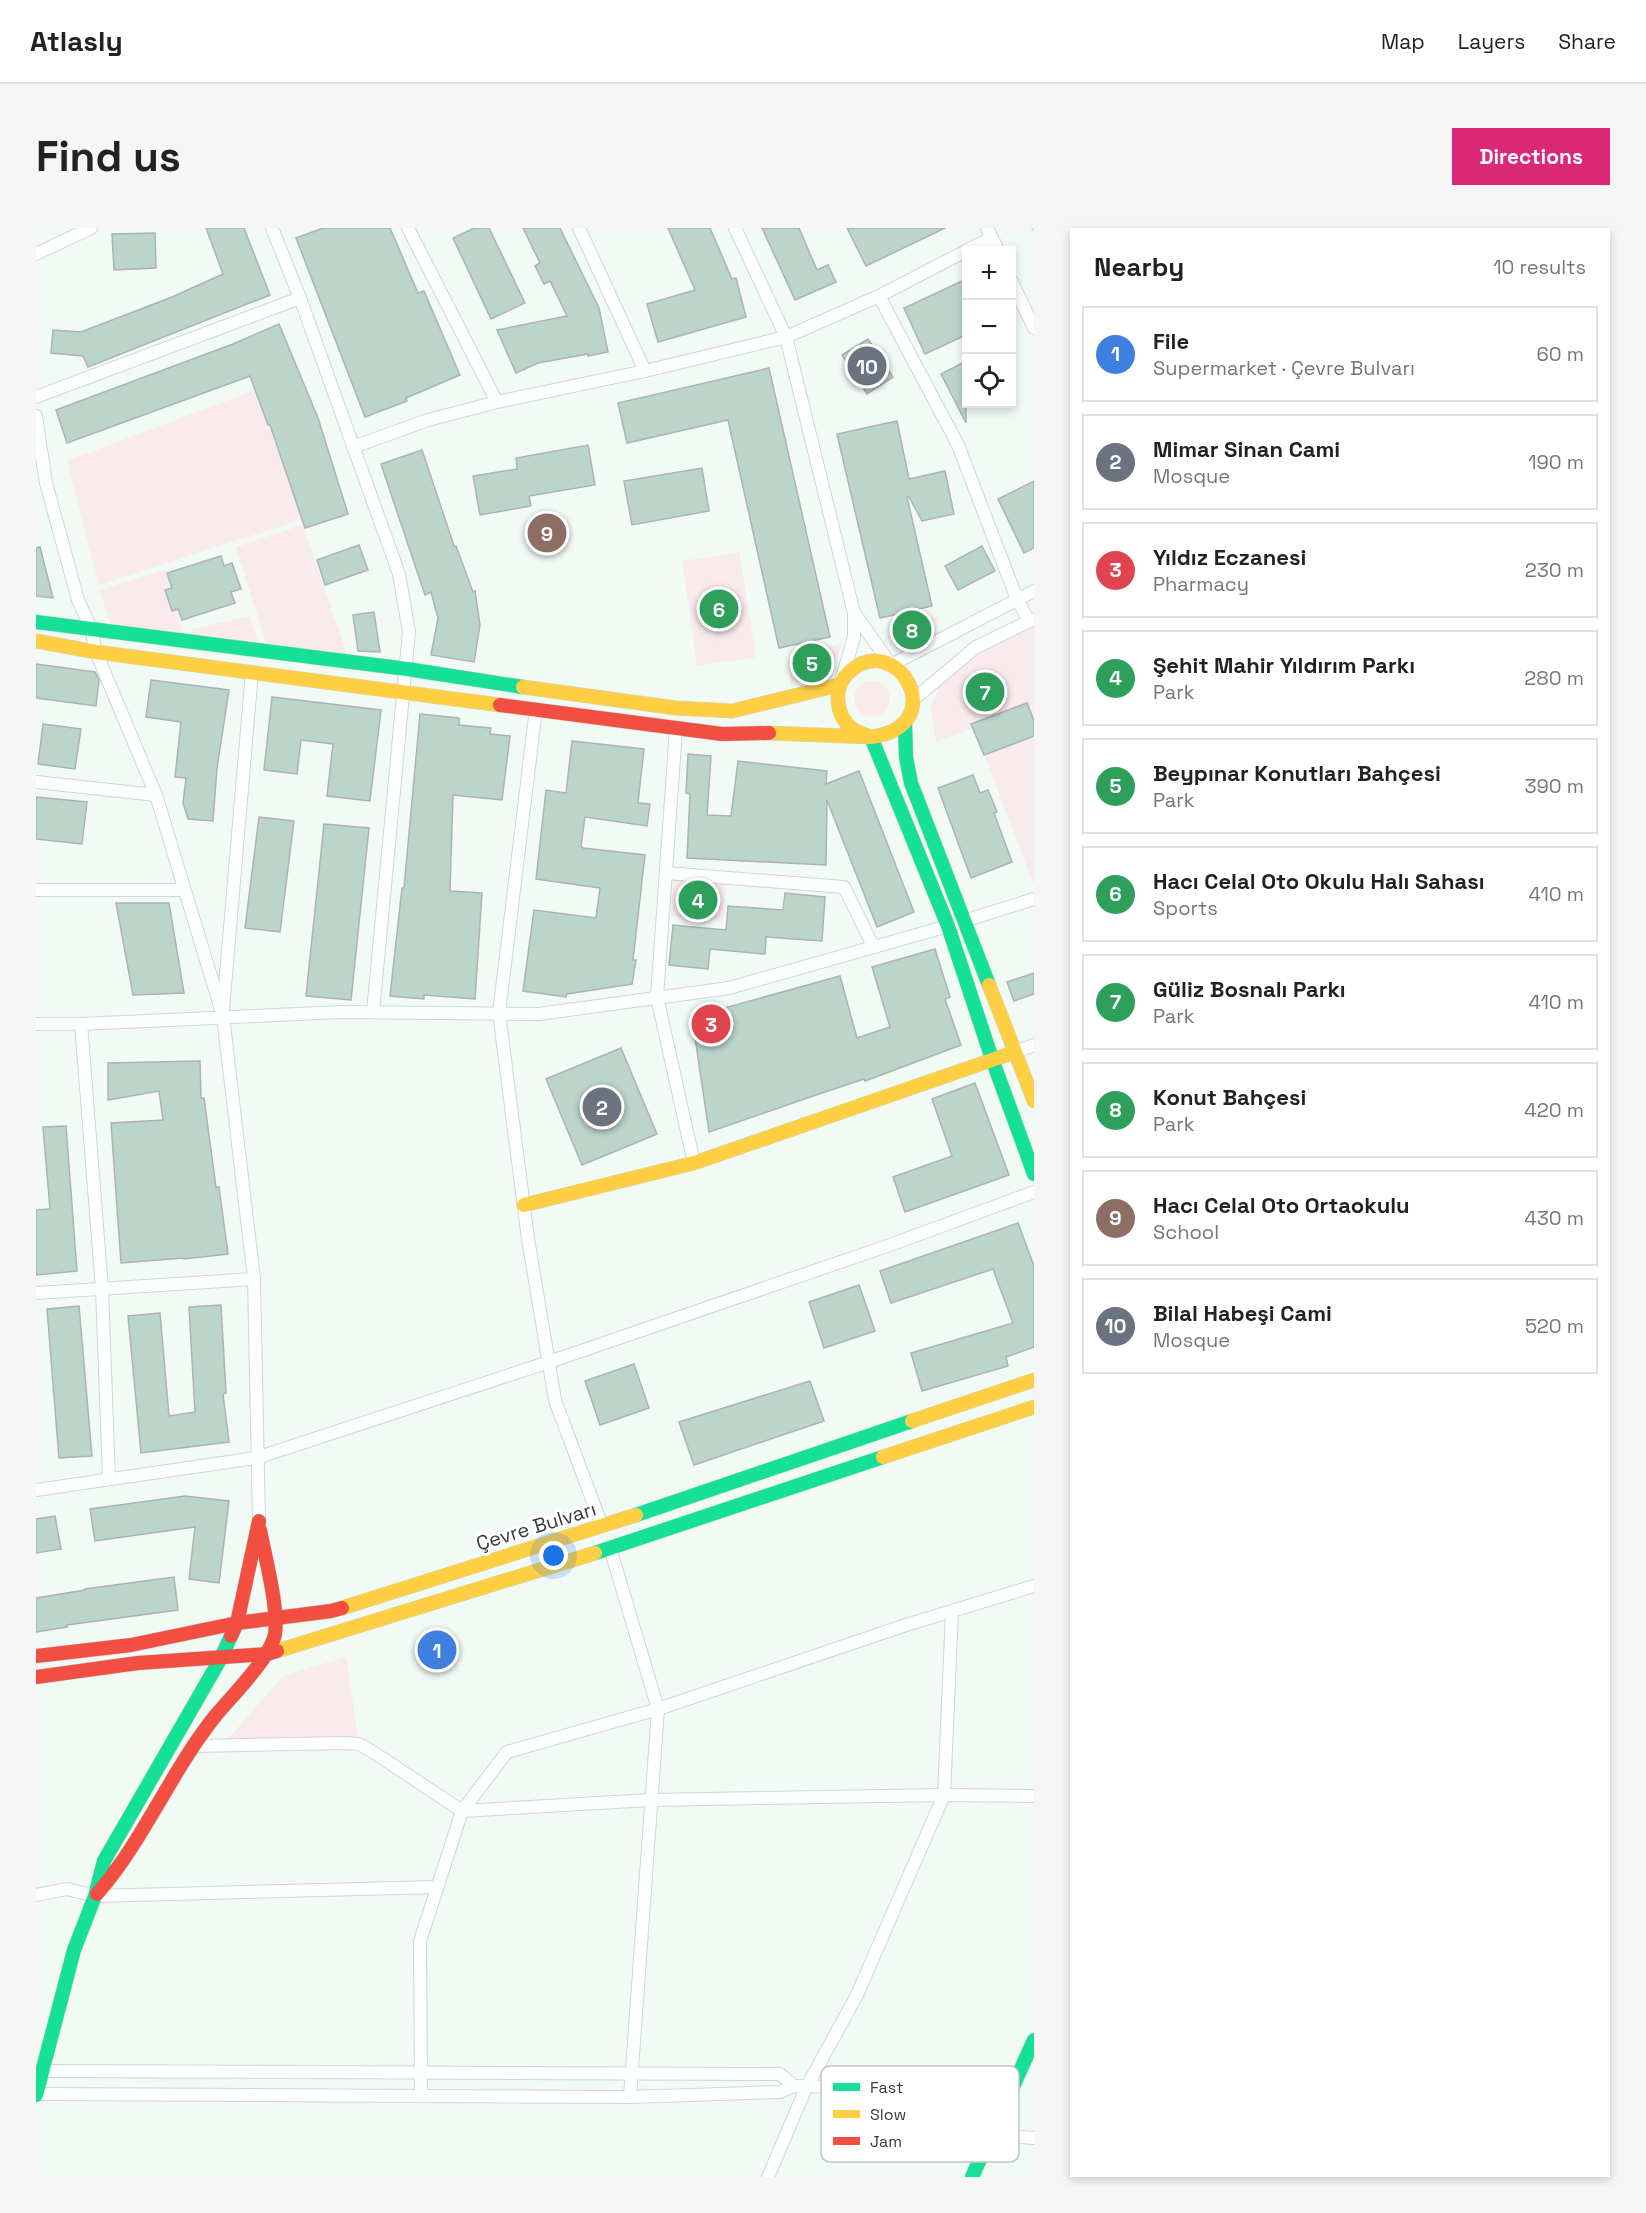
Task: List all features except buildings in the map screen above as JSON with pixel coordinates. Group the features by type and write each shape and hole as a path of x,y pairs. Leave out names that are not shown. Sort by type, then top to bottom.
{"main road":[{"path":"36,622 407,669 539,690 676,708 732,711 839,685"},
{"path":"36,641 96,652 722,734 787,733 871,737 884,736 895,731 905,723 911,712 912,689 900,670 879,662 867,662 846,674 839,685 837,696 842,719 850,728 871,737"},
{"path":"905,723 906,757 911,783 1034,1101"},
{"path":"871,737 948,926 992,1059 1034,1174"},
{"path":"524,1205 694,1163 1016,1052"},
{"name":"Çevre Bulvarı","path":"36,1656 131,1645 237,1623 331,1611 602,1526 1034,1380"},
{"path":"36,1677 138,1663 267,1654 610,1548 1034,1407"},
{"path":"95,1896 118,1870 171,1780 214,1718 267,1654 275,1636 276,1618 259,1521"},
{"path":"36,2094 74,1950 95,1896 104,1861 221,1658 237,1623 259,1521"},
{"path":"602,1526 610,1548"},
{"path":"1019,2073 1034,2040"},
{"path":"972,2177 979,2162"}],"street":[{"path":"36,254 92,228"},
{"path":"272,228 300,298 399,574 409,632 373,1012"},
{"path":"408,228 497,402"},
{"path":"579,228 645,371"},
{"path":"735,228 786,337 855,613 855,637 839,685"},
{"path":"973,246 990,233"},
{"path":"352,447 428,420 497,402 645,371 786,337 879,296 962,254"},
{"path":"1016,290 1034,328"},
{"path":"879,296 958,445 1017,599 1031,620 976,646 913,700"},
{"path":"36,397 300,298"},
{"path":"36,416 46,483 78,600 91,628 96,652 156,795 223,1016 254,1279 259,1521"},
{"path":"855,613 891,665 1034,591"},
{"path":"223,1016 252,672"},
{"path":"536,709 499,1013 524,1205 555,1400 602,1526"},
{"path":"676,729 657,998 694,1163"},
{"path":"36,782 156,795"},
{"path":"666,873 844,887 873,946"},
{"path":"36,890 184,890"},
{"path":"36,1024 373,1012 539,1014 729,988 966,921 1034,899"},
{"path":"81,1024 102,1289 109,1479"},
{"path":"1016,1052 1034,1045"},
{"path":"36,1490 256,1458 549,1362 890,1245 1034,1192"},
{"path":"36,1293 254,1279"},
{"path":"610,1548 658,1709 630,2097"},
{"path":"421,2096 420,1941 462,1811 507,1752 658,1709 906,1625 1034,1586"},
{"path":"768,2177 800,2087 857,1995 945,1795 952,1612"},
{"path":"194,1746 358,1744 462,1811 651,1800 945,1795 1034,1796"},
{"path":"36,1895 67,1889 95,1896 437,1887"},
{"path":"42,2071 780,2074 800,2087"},
{"path":"36,2094 630,2097 780,2092 800,2087 821,2087"},
{"path":"1019,2137 1034,2138"}],"shaded area":[{"path":"258,389 303,519 99,585 67,461"},
{"path":"303,525 347,655 267,645 236,547"},
{"path":"739,552 756,657 697,666 682,561"},
{"path":"166,569 183,635 110,623 100,590"},
{"path":"250,616 258,644 192,635 192,629"},
{"path":"939,617 923,633 900,640 895,626"},
{"path":"1034,625 1034,705 936,742 931,708 941,679 977,651"},
{"path":"843,643 833,666 815,678 791,684 789,659"},
{"path":"872,681 885,686 890,699 885,712 872,717 859,712 854,699 859,686"},
{"path":"1034,708 1034,885 975,731"},
{"path":"673,880 726,884 723,921 671,916"},
{"path":"346,1657 358,1737 227,1740 283,1676"}],"traffic: fast":[{"path":"36,622 407,669 523,687"},
{"path":"905,723 906,757 911,783 989,985"},
{"path":"871,737 948,926 992,1059 1034,1174"},
{"path":"636,1515 912,1421"},
{"path":"595,1553 883,1457"},
{"path":"36,2095 74,1950 95,1896 104,1861 221,1658 231,1636"},
{"path":"1019,2073 1034,2040"},
{"path":"972,2177 979,2162"}],"traffic: slow":[{"path":"36,641 96,652 500,705"},
{"path":"769,733 871,737 896,729 909,716 913,700 909,684 898,670 884,662 866,662 848,673 838,695 840,711 848,725 871,737"},
{"path":"523,687 676,708 732,711 839,685"},
{"path":"989,985 1034,1101"},
{"path":"524,1205 694,1163 1015,1052"},
{"path":"912,1421 1034,1380"},
{"path":"883,1457 1034,1407"},
{"path":"342,1608 636,1515"},
{"path":"277,1651 595,1553"}],"traffic: jam":[{"path":"500,705 722,734 769,733"},
{"path":"231,1636 237,1623 259,1521"},
{"path":"97,1894 129,1851 200,1737 259,1665 272,1643 275,1634 275,1611 260,1530"},
{"path":"36,1656 131,1645 237,1623 342,1608"},
{"path":"36,1677 138,1663 267,1654 277,1651"}],"place":[{"name":"Bilal Habeşi Cami","path":"867,366"},
{"name":"Hacı Celal Oto Ortaokulu","path":"547,533"},
{"name":"Hacı Celal Oto Okulu Halı Sahası","path":"719,609"},
{"name":"Konut Bahçesi","path":"912,630"},
{"name":"Beypınar Konutları Bahçesi","path":"812,663"},
{"name":"Güliz Bosnalı Parkı","path":"985,692"},
{"name":"Şehit Mahir Yıldırım Parkı","path":"698,900"},
{"name":"Yıldız Eczanesi","path":"711,1024"},
{"name":"Mimar Sinan Cami","path":"602,1107"},
{"name":"File","path":"437,1650"}]}
